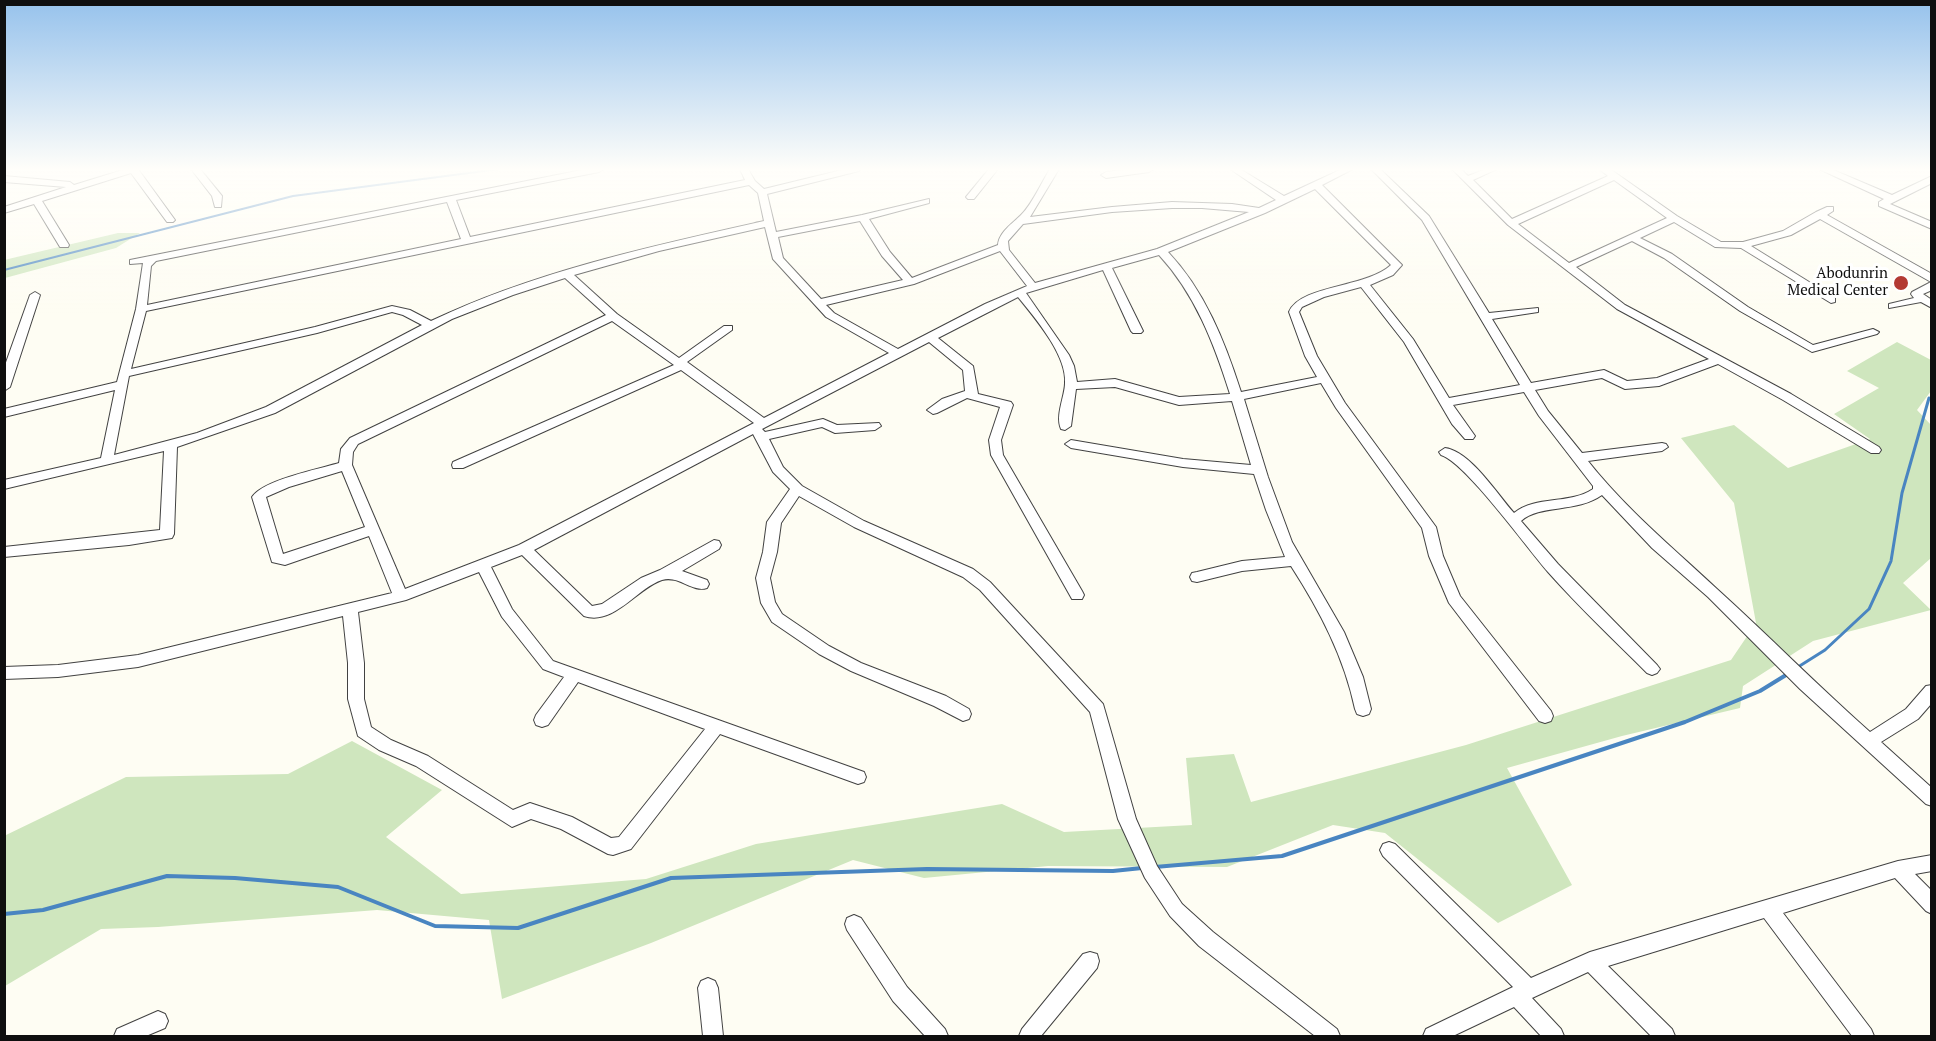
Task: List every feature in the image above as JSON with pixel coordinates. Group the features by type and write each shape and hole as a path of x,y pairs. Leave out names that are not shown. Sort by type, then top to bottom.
{"street":[{"path":"48,218 64,245"},
{"path":"134,262 359,218"},
{"path":"457,218 467,242"},
{"path":"141,309 583,218"},
{"path":"769,218 778,259 830,315 898,353"},
{"path":"774,235 863,218 886,254 910,282"},
{"path":"820,303 910,282 1002,247 1007,234 1024,218"},
{"path":"1022,221 1054,218"},
{"path":"4,673 58,671 138,661 401,596 483,566 524,549 760,430 986,307 1033,286 1161,251 1247,218"},
{"path":"1349,218 1397,265 1391,271 1364,284 1300,303 1294,309 1311,356 1371,449 1429,528 1436,556 1454,599 1545,716"},
{"path":"1426,218 1543,413 1600,485 1657,544 1713,593 1792,672 1932,799"},
{"path":"1505,218 1621,307 1786,397 1875,450"},
{"path":"1511,223 1523,218"},
{"path":"1568,267 1674,218 1719,245 1743,245 1787,233 1813,218"},
{"path":"1825,218 1932,279"},
{"path":"1913,218 1932,226"},
{"path":"4,485 171,444 225,427 282,405 396,342 473,306 624,257 771,223"},
{"path":"1633,238 1668,256 1744,309 1812,349 1873,332"},
{"path":"1743,245 1831,300"},
{"path":"1002,247 1033,286"},
{"path":"1161,251 1186,281 1227,363 1258,470 1294,561 1312,587 1350,660 1363,709"},
{"path":"107,460 123,379 141,309 146,266 151,260"},
{"path":"1106,267 1118,288 1121,303 1137,331"},
{"path":"568,275 613,316 682,363 760,430 778,469 797,489 859,524 968,573 985,585 1097,709 1127,819 1149,867 1176,910 1206,939 1330,1036"},
{"path":"1364,284 1403,333 1453,412 1456,424 1469,436"},
{"path":"1932,285 1916,292 1932,305"},
{"path":"1020,292 1047,326 1069,367 1071,376 1064,414 1065,426"},
{"path":"4,387 35,295"},
{"path":"1893,306 1921,298"},
{"path":"4,413 123,379 392,309 406,312 431,325"},
{"path":"1486,317 1534,310"},
{"path":"401,596 346,465 345,454 354,441 613,316"},
{"path":"458,465 682,363 728,328"},
{"path":"931,338 969,369 972,397 1007,405 995,440 997,455 1043,540 1077,595"},
{"path":"1446,402 1604,374 1625,386 1659,382 1718,360"},
{"path":"1070,386 1115,383 1179,401 1237,397 1324,379"},
{"path":"933,410 946,402 973,392"},
{"path":"760,430 823,423 835,429 875,426"},
{"path":"4,552 129,540 167,533 171,444"},
{"path":"1071,444 1183,463 1258,470"},
{"path":"1578,458 1662,447"},
{"path":"1445,452 1459,458 1514,520 1552,568 1652,669"},
{"path":"346,465 284,484 261,494 278,558 285,560 373,529"},
{"path":"1514,520 1519,514 1528,510 1587,500 1599,491 1600,485"},
{"path":"797,489 774,522 770,552 763,578 768,603 777,618 824,650 856,667 940,700 963,714"},
{"path":"665,574 714,545"},
{"path":"524,549 589,612 601,610 656,576 674,574 702,584"},
{"path":"1197,577 1242,566 1294,561"},
{"path":"483,566 507,613 548,665 858,777"},
{"path":"350,609 356,663 356,699 364,731 385,745 422,761 512,819 530,811 566,823 608,846 619,846 625,843 717,725"},
{"path":"542,720 575,675"},
{"path":"1868,742 1912,714 1932,692"},
{"path":"1389,850 1523,993 1554,1036"},
{"path":"1433,1036 1590,960 1898,868 1932,863"},
{"path":"1898,868 1932,905"},
{"path":"1767,907 1864,1036"},
{"path":"854,924 900,994 938,1036"},
{"path":"1590,960 1665,1036"},
{"path":"1029,1036 1089,961"},
{"path":"708,988 713,1036"},
{"path":"124,1036 158,1021"}],"green space":[{"path":"118,233 140,233 116,248 5,278 4,260"},
{"path":"1897,342 1931,360 1931,391 1917,410 1931,425 1931,558 1903,583 1931,610 1813,641 1743,686 1740,708 1622,736 1507,768 1572,885 1498,923 1385,833 1333,825 1227,867 1048,866 924,878 853,860 651,943 502,999 489,920 377,910 158,927 101,929 5,986 4,836 126,777 288,774 352,741 442,790 386,837 461,894 646,879 756,844 1002,804 1064,832 1192,825 1186,758 1234,754 1251,802 1466,745 1731,660 1756,623 1734,503 1681,438 1734,425 1788,468 1870,439 1834,414 1879,388 1847,371"}],"waterway":[{"path":"4,270 209,218"},
{"path":"1798,667 1825,650 1869,609 1891,561 1902,493 1929,398"},
{"path":"1155,867 1282,856 1685,722 1760,691 1786,675"},
{"path":"4,914 43,910 167,876 235,878 338,887 435,926 518,928 671,878 927,869 1113,871 1142,868"}],"place":[{"name":"Abodunrin Medical Center","path":"1901,283"}]}
